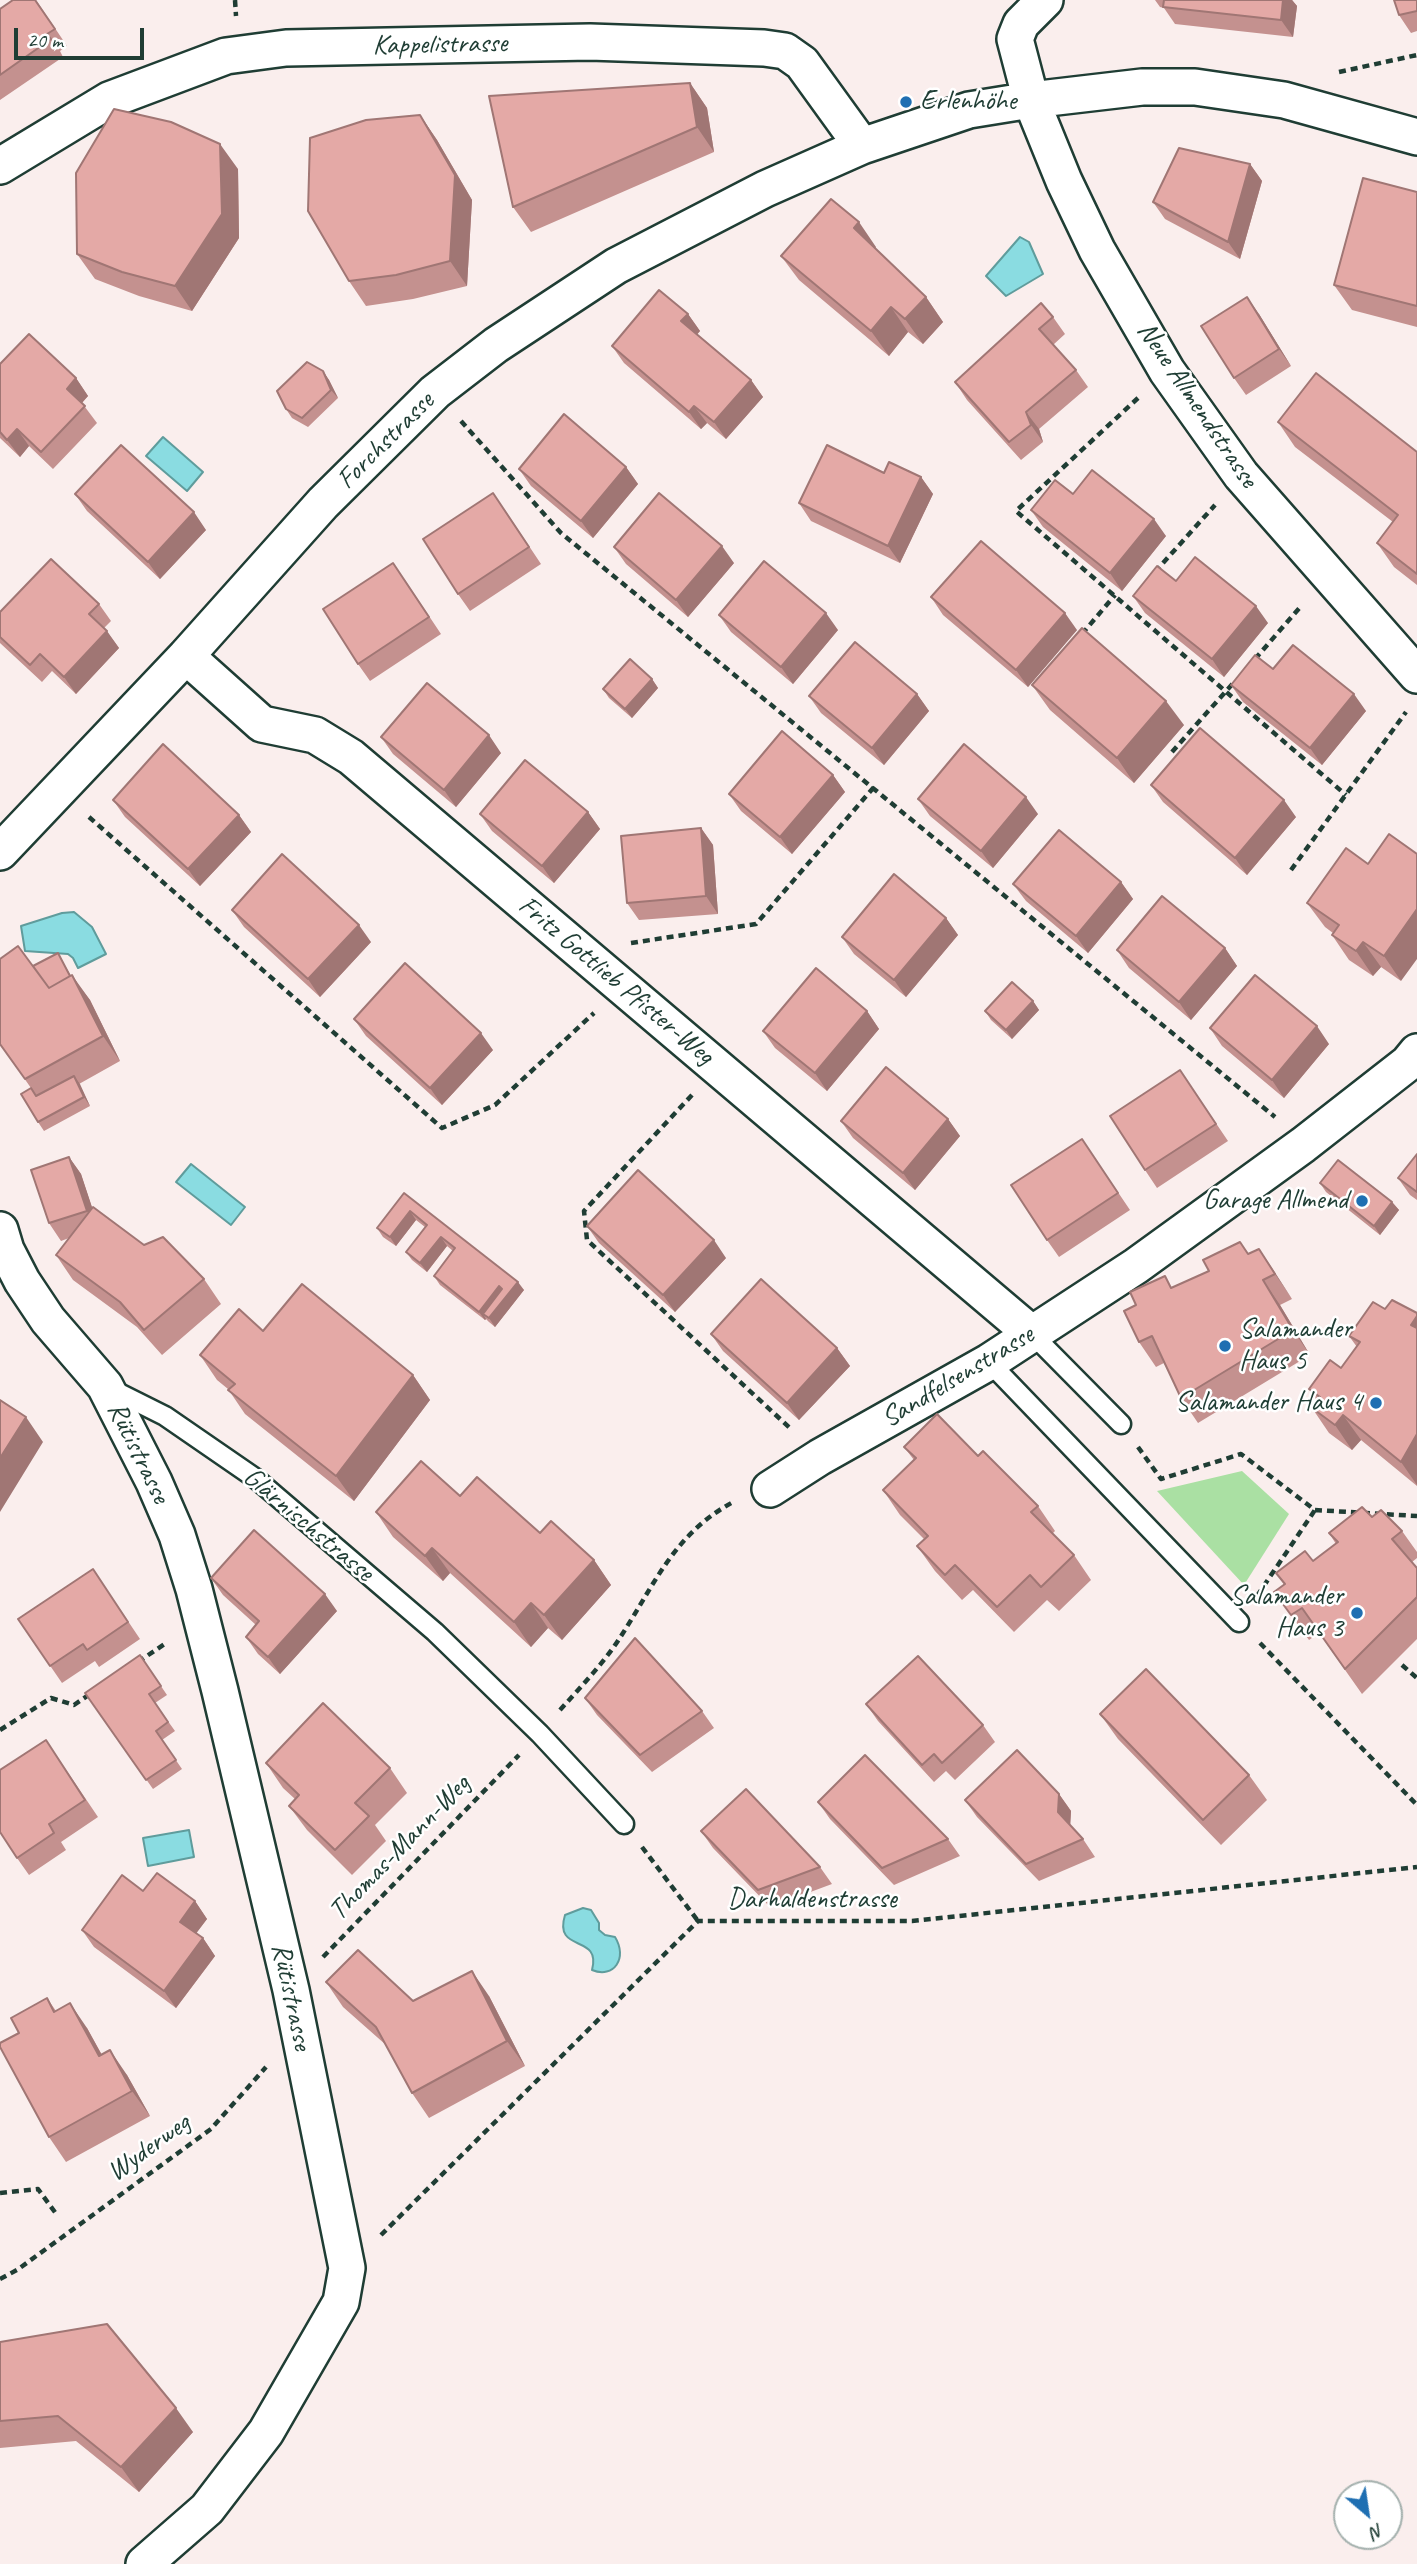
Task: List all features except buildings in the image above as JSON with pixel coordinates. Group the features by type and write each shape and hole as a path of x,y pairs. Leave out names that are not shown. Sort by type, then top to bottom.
{"street":[{"name":"Neue Allmendstrasse","path":"1045,0 1021,24 1015,38 1031,100 1064,181 1097,250 1167,370 1241,475 1328,576 1413,692"},
{"name":"Kappelistrasse","path":"0,166 109,100 226,56 300,47 590,42 785,51 803,63 862,146"},
{"name":"Forchstrasse","path":"0,852 186,656 324,503 435,391 496,345 616,266 765,189 862,146 969,110 1142,87 1195,87 1284,100 1417,137"},
{"name":"Fritz Gottlieb Pfister-Weg","path":"186,656 262,724 315,735 351,757 1032,1334"},
{"name":"Sandfelsenstrasse","path":"770,1489 820,1457 989,1362 1136,1266 1303,1145 1408,1063 1417,1052"},
{"name":"Glärnischstrasse","path":"0,1230 6,1250 41,1311 105,1386"},
{"name":"Rütistrasse","path":"105,1386 154,1482 177,1535 201,1619 290,1990 347,2268 341,2302 266,2432 207,2509 144,2564"}],"lane":[{"path":"1032,1334 1121,1424"},
{"path":"989,1362 1239,1622"},
{"name":"Glärnischstrasse","path":"105,1386 165,1416 255,1478 435,1632 540,1734 624,1824"}],"path":[{"path":"1337,73 1417,55"},
{"path":"1167,370 1016,511 1346,796"},
{"path":"435,391 561,533 1261,1104 1303,1145"},
{"path":"1153,575 1241,475"},
{"path":"1251,663 1328,576"},
{"path":"1076,641 1115,595"},
{"path":"1172,752 1243,672"},
{"path":"1291,870 1346,796 1413,692"},
{"path":"580,951 756,924 874,787"},
{"path":"60,791 442,1128 495,1105 622,986"},
{"path":"718,1068 584,1211 587,1240 820,1457"},
{"path":"1121,1424 1161,1479 1241,1454 1315,1510 1417,1516"},
{"path":"540,1734 612,1649 669,1556 690,1533 728,1505 758,1489 770,1489"},
{"path":"1315,1510 1239,1622 1417,1805"},
{"path":"127,1669 201,1619"},
{"path":"1402,1665 1417,1678"},
{"path":"0,1730 51,1698 74,1705 95,1691"},
{"name":"Thomas-Mann-Weg","path":"290,1990 540,1734"},
{"path":"624,1824 698,1921"},
{"name":"Darhaldenstrasse","path":"347,2268 698,1921 912,1921 1417,1867"},
{"name":"Wyderweg","path":"0,2279 17,2270 211,2129 261,2074 297,2024"},
{"path":"0,2193 38,2189 57,2215"}],"green space":[{"path":"1242,1471 1289,1514 1244,1585 1157,1491"}],"water":[{"path":"1020,237 1029,242 1043,274 1006,296 986,276"},
{"path":"163,437 203,472 187,491 146,456"},
{"path":"74,912 92,927 106,954 78,968 68,954 25,951 21,926"},
{"path":"191,1164 245,1207 231,1225 176,1182"},
{"path":"189,1830 194,1857 148,1866 143,1838"},
{"path":"583,1908 591,1910 599,1923 599,1930 605,1935 615,1937 619,1945 617,1965 607,1972 592,1970 593,1959 590,1951 571,1940 563,1927 565,1915"}],"place":[{"name":"Erlenhöhe","path":"906,102"},
{"name":"Garage Allmend","path":"1362,1201"},
{"name":"Salamander Haus 5","path":"1225,1346"},
{"name":"Salamander Haus 4","path":"1376,1403"},
{"name":"Salamander Haus 3","path":"1357,1613"}]}
